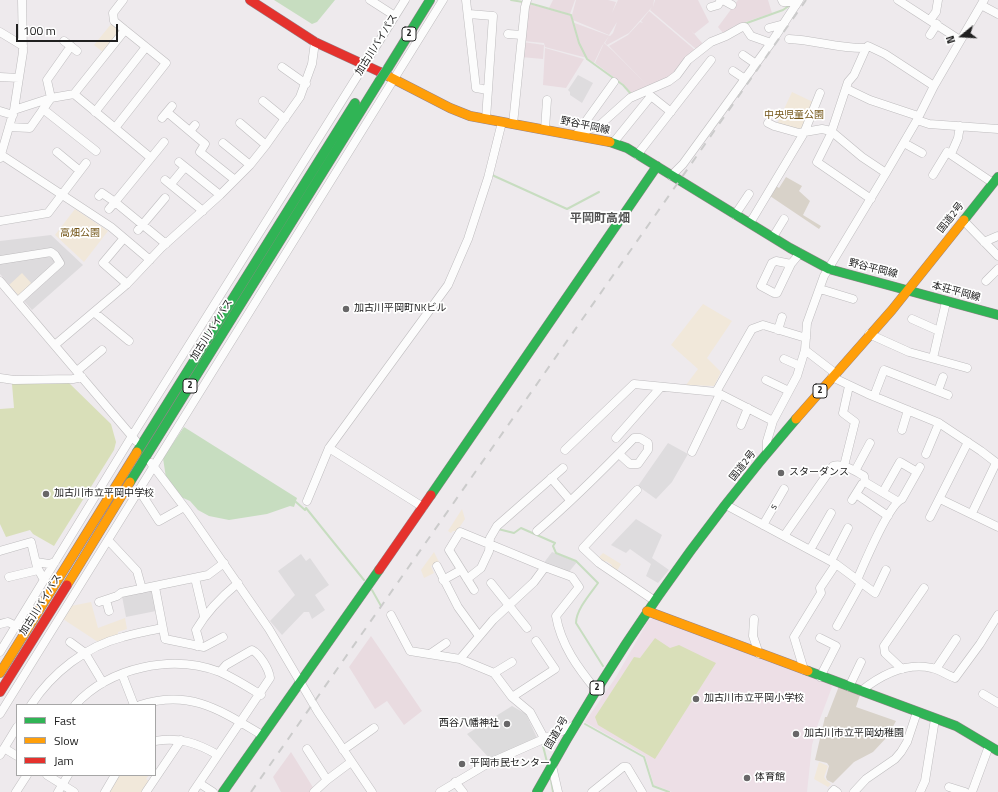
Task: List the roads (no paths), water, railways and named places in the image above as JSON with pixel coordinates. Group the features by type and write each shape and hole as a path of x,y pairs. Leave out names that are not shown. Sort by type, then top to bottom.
{"main road":[{"name":"野谷平岡線","path":"250,0 315,42 394,79 450,108 470,116 613,143 657,166 671,176 829,270 908,290"},
{"name":"加古川バイパス","path":"0,692 430,0"},
{"name":"加古川バイパス","path":"372,75 380,62"},
{"name":"加古川バイパス","path":"0,673 359,96"},
{"path":"223,792 423,507 657,166"},
{"name":"国道2号","path":"537,792 596,690 671,576 766,453 908,290 996,180"},
{"name":"本荘平岡線","path":"908,290 946,302 998,315"},
{"path":"647,611 956,726 998,752"}],"street":[{"path":"22,0 23,46 19,78 13,112 0,156 111,227 150,260"},
{"path":"114,128 166,64 114,21 113,13 122,0"},
{"path":"0,652 404,0"},
{"path":"0,714 139,490 152,465 443,0"},
{"path":"466,0 469,14 476,88 488,90"},
{"path":"513,124 525,7 527,0"},
{"path":"711,7 718,5 722,0 732,5"},
{"path":"782,0 783,2 798,2"},
{"path":"898,0 960,40"},
{"path":"930,35 938,0"},
{"path":"367,2 395,16"},
{"path":"671,176 683,164 756,64 798,2"},
{"path":"766,453 767,441 773,421 797,376 805,350 807,323 829,270 918,118 960,40 983,3 998,14"},
{"path":"469,14 493,16 486,118"},
{"path":"769,28 784,24"},
{"path":"576,135 601,124 630,98 666,82 677,75 688,60 707,44 724,40 742,27 745,27 751,36 771,43"},
{"path":"0,111 13,112 51,98 74,94 125,30"},
{"path":"508,34 522,35"},
{"path":"1,36 23,46"},
{"path":"789,39 819,42 853,48 866,48 868,46 885,54 934,86"},
{"path":"56,344 95,313 127,284 166,244 220,196 250,165 300,97 312,64 315,42"},
{"path":"9,127 30,128 51,98 47,80 71,46"},
{"path":"95,112 146,47"},
{"path":"866,48 848,82 847,89 831,131 817,162 871,199"},
{"path":"743,55 756,64"},
{"path":"637,155 671,112 705,73 711,60"},
{"path":"282,67 306,84"},
{"path":"733,71 745,79"},
{"path":"0,77 19,78"},
{"path":"576,135 590,108 610,84"},
{"path":"847,89 870,100 918,118 929,124 998,129"},
{"path":"750,223 804,133 820,93"},
{"path":"74,94 151,158"},
{"path":"613,143 651,96 671,112"},
{"path":"545,129 547,100"},
{"path":"263,101 285,119"},
{"path":"43,109 86,140 96,152"},
{"path":"167,112 192,128 205,144 200,152 235,180"},
{"path":"240,122 266,145"},
{"path":"307,501 329,448 448,284 468,239 488,178 502,122"},
{"path":"768,123 780,128 804,133 822,129 831,131 862,158 886,173"},
{"path":"951,154 958,138 960,126"},
{"path":"109,209 164,142"},
{"path":"904,142 922,153"},
{"path":"223,143 250,165"},
{"path":"57,152 80,171"},
{"path":"933,175 947,152 996,180"},
{"path":"0,221 48,213 86,163"},
{"path":"203,211 168,182 182,165 220,196"},
{"path":"99,196 102,193 115,202 140,228 166,244"},
{"path":"736,215 748,194"},
{"path":"140,228 165,198"},
{"path":"773,237 784,219"},
{"path":"963,220 998,256"},
{"path":"984,242 998,236"},
{"path":"124,238 103,264 127,284"},
{"path":"0,260 51,252 60,263 18,301"},
{"path":"791,264 776,262 772,263 764,273 761,286 774,293 778,293 791,264 800,253"},
{"path":"992,279 998,269"},
{"path":"0,280 56,344 134,438"},
{"path":"820,289 853,299"},
{"path":"933,358 946,302"},
{"path":"95,313 118,326 129,341"},
{"path":"778,330 782,317"},
{"path":"912,319 939,331"},
{"path":"692,452 718,393 752,329 763,325 806,338"},
{"path":"869,334 909,352 933,358 948,366 968,368"},
{"path":"0,378 73,380 80,374 93,353 102,350"},
{"path":"805,350 833,375 849,386 939,423 997,463 972,513"},
{"path":"784,358 800,366"},
{"path":"874,396 884,370 948,395"},
{"path":"938,391 943,377"},
{"path":"766,380 789,391"},
{"path":"565,450 634,384 660,388 718,393 773,421"},
{"path":"844,466 854,422 843,413 849,386"},
{"path":"616,438 621,428 660,388"},
{"path":"741,425 748,408"},
{"path":"902,430 908,410"},
{"path":"926,454 927,443 939,423"},
{"path":"930,517 940,500 968,442"},
{"path":"855,471 870,444"},
{"path":"329,448 423,507"},
{"path":"537,531 618,454"},
{"path":"837,626 888,516 897,501 902,499 919,470 900,462 883,492"},
{"path":"784,536 833,466 837,464 855,471 864,476 865,482"},
{"path":"152,465 224,563 269,629 300,683 372,792"},
{"path":"467,579 481,568 489,551 490,538 497,526 563,468"},
{"path":"551,478 570,500"},
{"path":"865,482 897,501"},
{"path":"865,482 862,484 854,497 888,516"},
{"name":"s","path":"763,525 784,489"},
{"path":"139,490 159,521 184,507"},
{"path":"636,490 631,503 583,548 599,563 654,601"},
{"path":"940,500 972,513 998,527"},
{"path":"726,505 833,563 875,593 886,570"},
{"path":"810,550 831,513"},
{"path":"545,525 551,531"},
{"path":"804,670 794,637 821,593 820,588 833,563 848,528"},
{"path":"474,590 450,550 460,532 572,577 579,587 556,616 558,629 576,664 596,690"},
{"path":"108,540 137,571 142,589"},
{"path":"0,551 31,542 37,566 44,580"},
{"path":"9,577 37,566 55,562"},
{"path":"109,611 102,601 122,592 154,587 208,575 224,563"},
{"path":"437,566 458,607 479,636"},
{"path":"460,658 493,620 534,582 545,567"},
{"path":"443,580 461,570"},
{"path":"195,578 204,616"},
{"path":"197,646 199,641 196,630 204,616 222,595 238,583"},
{"path":"491,584 510,605 527,628"},
{"path":"154,587 165,639 204,647 223,637"},
{"path":"902,669 888,657 884,646 908,616 924,588"},
{"path":"391,615 410,651 460,658 494,673 512,697 530,712 542,739"},
{"path":"861,691 878,678 902,669 923,667 936,669 955,678 980,644 998,615"},
{"path":"754,619 753,636 760,654"},
{"path":"0,624 8,622 16,626"},
{"path":"32,704 61,671 85,653 122,637 162,628"},
{"path":"820,638 836,646 820,676"},
{"path":"936,669 956,639"},
{"path":"512,697 555,669 538,652 536,641"},
{"path":"70,642 85,653 103,683"},
{"path":"430,654 446,643"},
{"path":"193,792 261,695 270,678 256,652 252,650 226,665 220,672"},
{"path":"494,673 512,662"},
{"path":"849,687 861,662"},
{"path":"76,704 103,683 122,674 138,668 167,665 200,667 220,672 261,695"},
{"path":"122,674 134,704"},
{"path":"983,694 998,703"},
{"path":"143,704 153,701 186,699 201,702 262,735"},
{"path":"854,792 866,779 895,759 901,752 907,742 916,712"},
{"path":"920,792 925,781 936,719"},
{"path":"440,792 487,764 574,726"},
{"path":"343,750 374,728"},
{"path":"16,729 2,752 16,756"},
{"path":"156,741 180,740 194,742 218,755"},
{"path":"146,792 180,740"},
{"path":"972,792 989,746"},
{"path":"307,749 327,780"},
{"path":"314,792 351,762"},
{"path":"592,792 623,767 627,767 641,792"},
{"path":"550,769 558,792"},
{"path":"16,792 26,776"},
{"path":"49,776 74,792"},
{"path":"58,792 67,776"},
{"path":"105,792 114,776"},
{"path":"455,782 463,792"},
{"path":"199,783 213,792"},
{"path":"949,787 965,792"},
{"path":"832,792 834,790 837,792"}],"waterway":[{"path":"511,0 523,2"},
{"path":"529,3 571,15 579,43 587,59 623,85 631,94"},
{"path":"744,24 783,10 790,5"},
{"path":"492,175 567,209 599,192"},
{"path":"296,502 305,510 306,508 364,580"},
{"path":"498,529 514,533 521,528 555,543 553,546 556,553 576,561 598,583 578,613 576,623 603,666"},
{"path":"372,590 381,606"},
{"path":"585,724 644,757 653,786 669,792"},
{"path":"542,742 547,762"},
{"path":"551,780 553,792"}],"railway":[{"path":"251,792 806,0"}],"place":[{"name":"加古川平岡町NKビル","path":"346,309"},
{"name":"スターダンス","path":"781,473"},
{"name":"加古川市立平岡中学校","path":"46,494"},
{"name":"加古川市立平岡小学校","path":"696,699"},
{"name":"西谷八幡神社","path":"507,724"},
{"name":"加古川市立平岡幼稚園","path":"796,734"},
{"name":"平岡市民センター","path":"462,764"},
{"name":"体育館","path":"747,778"}],"district":[{"name":"平岡町高畑","path":"600,219"}],"park label":[{"name":"中央児童公園","path":"794,116"},
{"name":"高畑公園","path":"80,234"}]}
